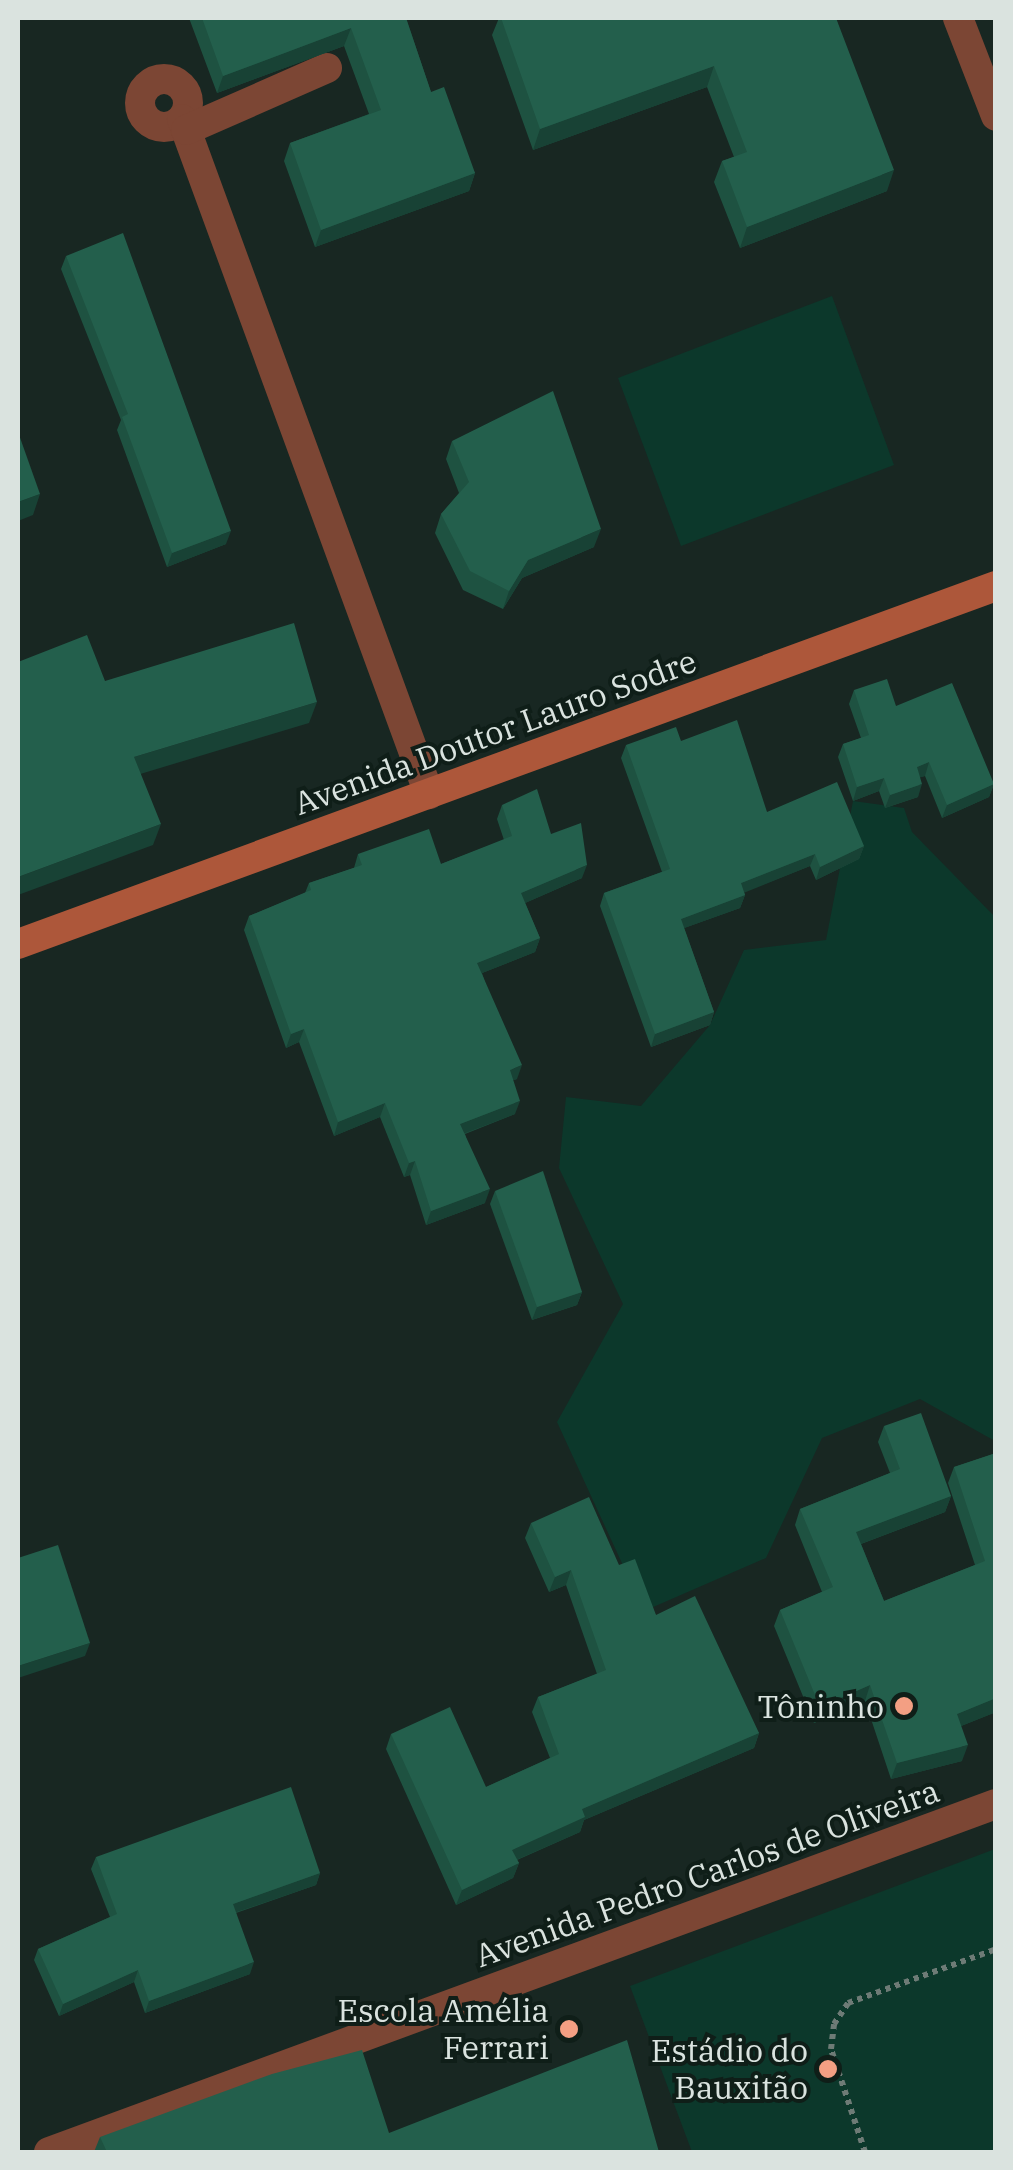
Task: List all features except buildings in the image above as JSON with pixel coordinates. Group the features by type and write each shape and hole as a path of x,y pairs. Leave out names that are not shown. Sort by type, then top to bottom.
{"street":[{"path":"958,18 996,116"},
{"path":"328,68 184,124 429,794"},
{"name":"Avenida Doutor Lauro Sodre","path":"18,944 996,586"},
{"name":"Avenida Pedro Carlos de Oliveira","path":"48,2152 996,1804"}],"path":[{"path":"865,2152 831,2049 834,2024 848,2003 996,1949"}],"green space":[{"path":"832,296 894,465 681,546 618,378"},
{"path":"853,801 904,808 912,832 995,917 995,1441 920,1399 822,1438 766,1558 644,1611 557,1422 623,1304 559,1168 566,1097 641,1106 710,1025 744,950 826,940"},
{"name":"Estádio do Bauxitão","path":"995,1849 995,2152 692,2152 630,1986"}],"place":[{"name":"Tôninho","path":"904,1706"},
{"name":"Escola Amélia Ferrari","path":"569,2029"},
{"name":"Estádio do Bauxitão","path":"828,2069"}]}
